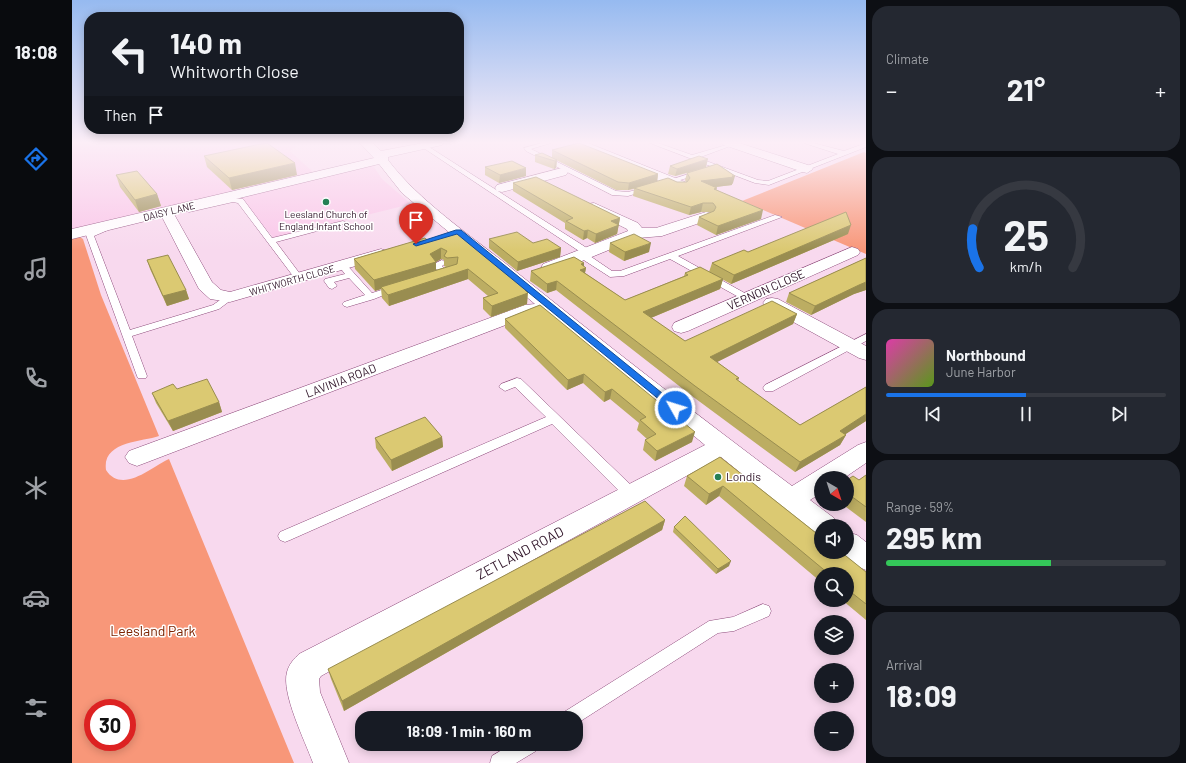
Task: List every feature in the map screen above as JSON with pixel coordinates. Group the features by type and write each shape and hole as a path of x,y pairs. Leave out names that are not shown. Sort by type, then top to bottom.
{"street":[{"name":"DAISY LANE","path":"72,234 312,179"},
{"path":"398,179 406,189 458,232 526,275 546,304 722,446 816,519"},
{"path":"502,188 534,179"},
{"path":"537,179 558,189"},
{"path":"652,179 665,185"},
{"path":"579,199 633,226 636,233"},
{"path":"168,215 208,290 216,295 230,297"},
{"path":"526,275 636,233 657,233 706,216"},
{"path":"437,238 458,232"},
{"name":"WHITWORTH CLOSE","path":"230,297 299,278 346,270 395,250"},
{"name":"VERNON CLOSE","path":"681,327 852,252"},
{"path":"751,296 861,346"},
{"name":"LAVINIA ROAD","path":"136,457 546,304"},
{"name":"ZETLAND ROAD","path":"331,763 302,692 303,673 310,665 722,446"},
{"path":"836,471 866,451"},
{"path":"791,500 814,485"},
{"path":"854,549 866,558"}],"lane":[{"path":"473,179 584,253 610,274 621,274 778,217"},
{"path":"586,179 615,193 628,194 684,179"},
{"path":"748,179 757,182 769,183 781,179"},
{"path":"142,376 90,235 233,200 240,201 299,278"},
{"path":"270,241 342,223"},
{"path":"671,256 751,296"},
{"path":"442,263 436,265 446,273"},
{"path":"332,286 328,281 346,270 371,297"},
{"path":"347,304 401,287"},
{"path":"127,334 216,307 230,297"},
{"path":"769,388 861,346"},
{"path":"505,387 517,382 631,494"},
{"path":"285,536 554,418"},
{"path":"581,711 715,626 734,624 764,611"},
{"path":"499,763 518,751"}],"shaded area":[{"path":"72,179 291,179 72,232"},
{"name":"Leesland Church of England Infant School","path":"311,179 382,179 411,204 274,238 238,196"}],"green space":[{"path":"798,179 866,179 866,254 742,201"},
{"name":"Leesland Park","path":"72,232 83,239 101,295 159,436 125,444 117,448 110,453 106,460 106,470 113,477 120,480 129,479 146,472 169,459 294,763 72,763"}],"building":[{"path":"119,179 144,179 157,194 135,200"},
{"path":"530,179 539,179 620,218 611,221 619,225 596,234 588,230 584,231 566,221 573,218 513,183"},
{"path":"611,179 643,179 629,183 618,182"},
{"path":"666,179 677,182 687,182 690,179 721,179 701,181 717,188 714,189 763,210 718,226 699,217 714,211 716,207 713,203 703,203 691,207 634,188"},
{"path":"846,212 851,225 734,275 712,263 744,250 748,252"},
{"path":"457,232 528,289 525,290 528,293 492,306 483,298 498,293 468,269 388,295 381,287 457,264 458,257 447,258 444,256 447,251 441,248 430,254 436,262 374,280 354,259 425,238 427,240"},
{"path":"517,232 533,243 547,239 561,248 518,262 489,239"},
{"path":"634,234 651,243 625,252 610,243"},
{"path":"168,255 186,290 163,296 147,260"},
{"path":"574,257 584,263 581,264 586,268 580,270 625,300 688,275 685,273 700,267 723,279 643,312 685,341 772,301 797,314 710,357 739,378 736,379 800,425 866,387 866,414 840,431 846,435 800,462 695,386 557,281 547,284 531,271"},
{"path":"866,258 866,282 815,306 789,293"},
{"path":"540,305 695,432 657,451 645,440 656,434 640,420 646,417 612,389 605,392 584,374 568,380 505,319"},
{"path":"207,379 219,402 168,421 152,393 173,384 177,389"},
{"path":"425,417 442,437 391,460 375,438"},
{"path":"720,457 814,531 814,559 850,559 866,572 866,604 854,595 854,567 821,567 723,486 709,494 687,476"},
{"path":"866,475 866,507 854,498 854,477 859,480"},
{"path":"645,501 665,520 342,701 328,669"},
{"path":"685,516 731,561 718,569 674,527"}],"place":[{"name":"Leesland Church of England Infant School","path":"326,202"},
{"name":"Londis","path":"718,477"}],"route":[{"path":"416,244 458,232 514,279 675,408"}]}
